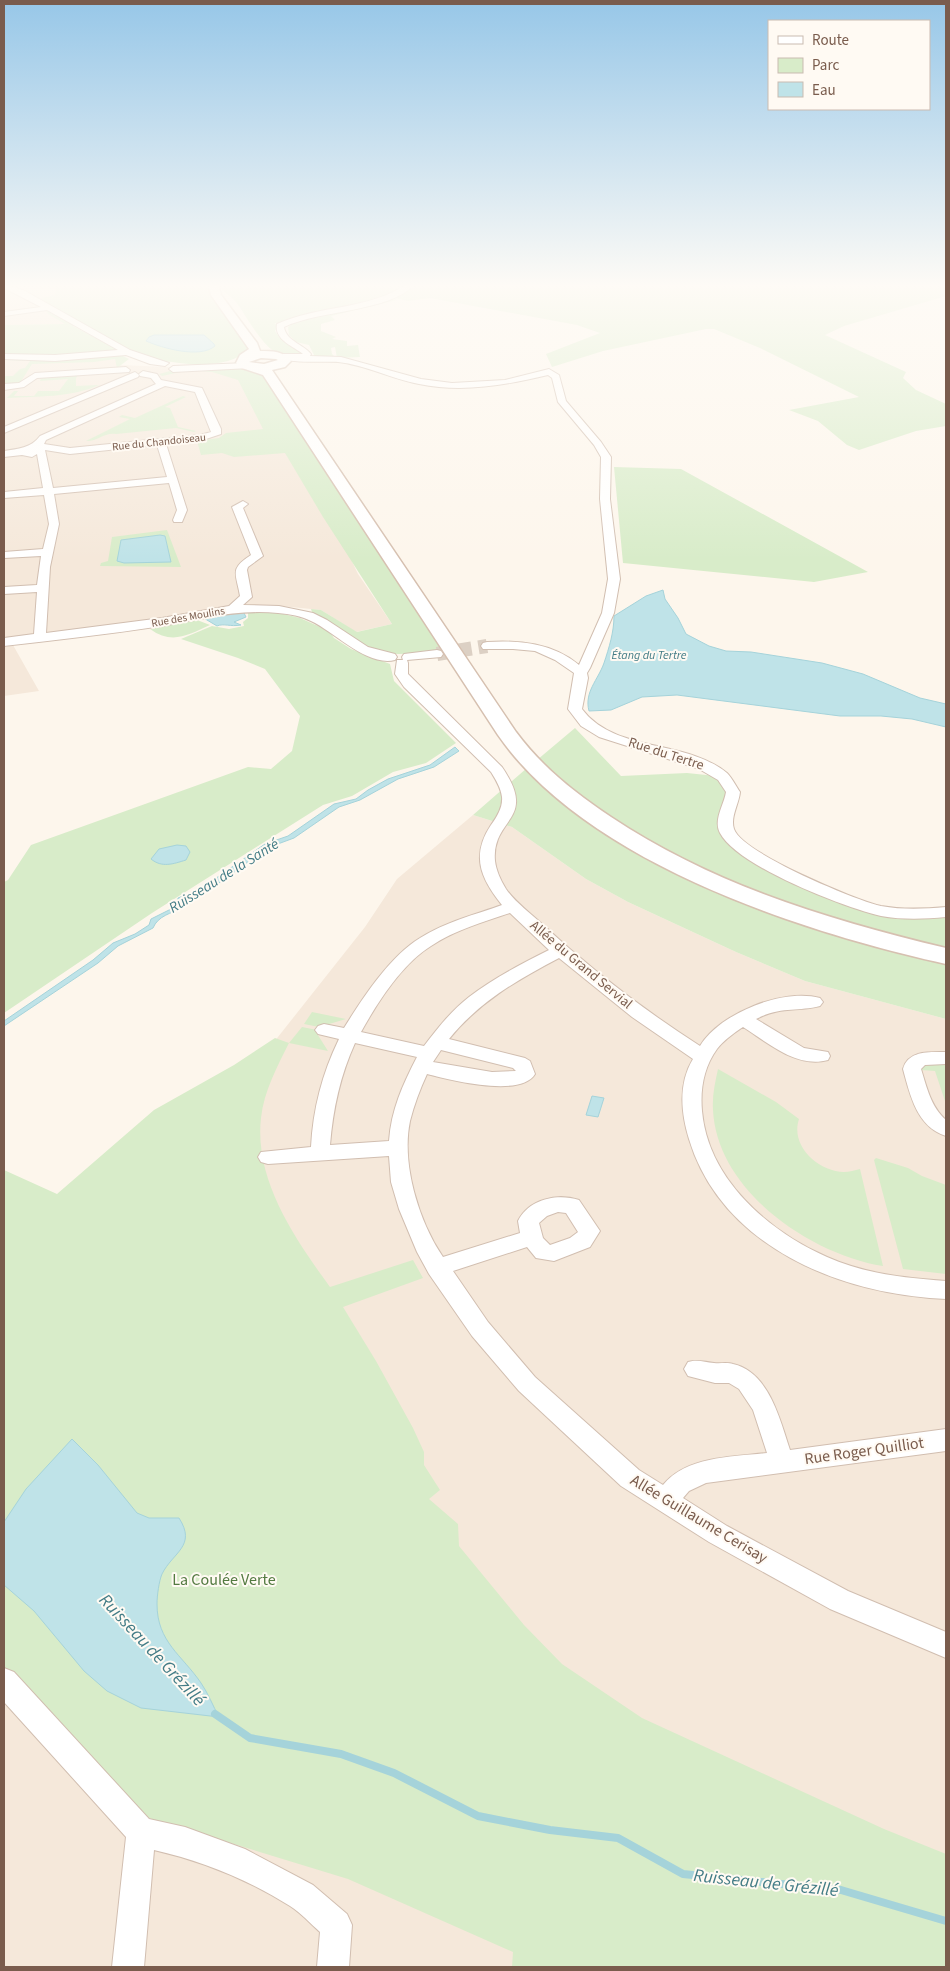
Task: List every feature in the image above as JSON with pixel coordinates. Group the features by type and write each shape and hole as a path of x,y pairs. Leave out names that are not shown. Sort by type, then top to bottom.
{"main road":[{"path":"270,376 508,736 536,769 568,797 611,827 660,857 710,880 773,906 829,926 946,956"},
{"path":"279,376 288,390 305,405 328,442 330,468"}],"street":[{"path":"4,387 21,385 34,376"},
{"path":"4,430 114,383 124,376"},
{"name":"Rue du Chandoiseau","path":"61,451 207,437 217,432 199,390 146,376"},
{"path":"4,454 22,452 38,445 43,438 162,376"},
{"path":"398,376 420,382 452,386 505,383 532,376"},
{"path":"487,646 516,645 543,649 564,658 580,672 584,668 608,613 614,578 605,500 604,479 607,463 604,453 562,402 554,376"},
{"path":"161,442 182,510 178,520"},
{"path":"38,445 61,451"},
{"path":"38,445 43,457 54,524 44,567 40,637"},
{"path":"22,452 49,457 61,451"},
{"path":"4,495 173,480"},
{"path":"235,609 235,606 246,597 241,570 243,565 257,556 237,507 243,504"},
{"path":"4,554 47,552"},
{"path":"4,590 43,588"},
{"name":"Rue des Moulins","path":"4,642 165,621 235,609 287,612 314,618 328,624 355,645 372,653 400,659"},
{"path":"400,659 437,654"},
{"name":"Allée du Grand Servial","path":"400,659 401,674 409,684 505,780 511,796 509,807 492,839 487,858 490,872 503,896 560,951 656,1026 702,1056"},
{"name":"Rue du Tertre","path":"580,672 581,678 576,709 585,723 605,734 710,768 728,782 733,797 725,826 729,835 741,847 816,887 860,906 903,914 946,912"},
{"path":"320,1153 324,1106 331,1078 349,1035 377,991 415,950 436,936 513,906"},
{"name":"Allée Guillaume Cerisay","path":"560,951 529,966 494,987 460,1015 428,1054 403,1108 398,1148 401,1182 419,1235 437,1268 480,1329 526,1384 630,1478 718,1534 839,1600 946,1645"},
{"path":"814,1002 780,1004 755,1011 720,1034 702,1056 692,1090 696,1133 702,1152 711,1171 735,1202 753,1221 795,1251 849,1274 896,1285 946,1290"},
{"path":"742,1018 798,1052 805,1055 821,1056"},
{"path":"324,1030 428,1054"},
{"path":"946,1058 921,1059 913,1065 912,1069 928,1115 935,1123 946,1129"},
{"path":"268,1157 398,1148"},
{"path":"437,1268 532,1237"},
{"path":"696,1369 715,1373 732,1373 747,1382 763,1406 782,1462"},
{"name":"Rue Roger Quilliot","path":"666,1501 680,1483 703,1472 946,1440"},
{"path":"4,1682 142,1832 185,1842 234,1860 302,1896 336,1925 333,1967"},
{"path":"128,1967 142,1832"}],"shaded area":[{"path":"4,376 263,376 358,574 392,624 356,632 321,610 281,606 13,645 39,691 4,696"},
{"path":"473,815 512,827 586,879 628,902 736,952 805,981 946,1019 946,1967 4,1967 4,1372 35,1344 365,927 397,879"}],"green space":[{"path":"4,376 24,376 20,383 4,386"},
{"path":"78,376 76,386 99,385 65,394 7,398 14,391 18,391 14,396 34,396 38,391 59,391 68,379 40,381 41,379 35,379 32,382 27,382 32,378"},
{"path":"225,376 264,376 442,650 398,654 375,651 357,643 313,615 311,609 321,610 357,632 392,624 323,517 285,453 234,457 222,453 201,455 197,441 219,438 226,433 263,429 238,380"},
{"path":"817,376 904,376 903,378 916,390 946,404 946,426 916,431 859,450 847,445 818,421 789,410 859,397"},
{"path":"183,396 186,397 165,407 170,408 178,427 196,431 194,432 176,428 112,434 86,441 130,419 119,417 122,415 135,418"},
{"path":"614,467 681,469 868,572 814,582 623,563"},
{"path":"167,530 181,567 100,566 101,563 108,561 112,537"},
{"path":"275,612 300,618 329,631 334,638 351,649 390,664 394,681 456,743 426,763 393,772 352,796 323,805 152,913 4,1013 4,882 8,880 31,845 248,767 271,769 292,751 300,716 265,669 181,639 212,626 229,629 244,626 243,622 248,618 248,613"},
{"path":"197,620 210,625 180,637 166,637 150,629"},
{"path":"575,728 621,776 687,773 716,776 727,789 721,813 740,850 904,918 946,916 946,951 835,922 691,866 592,807 537,760"},
{"path":"527,768 616,837 915,955 946,962 946,1019 805,981 736,952 628,902 586,879 512,827 473,815"},
{"path":"312,1012 346,1019 319,1027 304,1024"},
{"path":"302,1027 317,1030 316,1032 328,1051 289,1043"},
{"name":"La Coulée Verte","path":"275,1038 289,1043 268,1089 261,1118 264,1164 271,1186 291,1229 330,1287 413,1260 423,1278 343,1307 376,1361 413,1428 424,1452 424,1465 440,1490 429,1499 458,1524 459,1546 524,1625 562,1664 642,1718 884,1829 946,1854 946,1967 512,1967 513,1952 348,1879 149,1818 4,1671 4,1170 57,1194 154,1110 234,1065"},
{"path":"925,1064 946,1064 946,1104 935,1071 921,1070"},
{"path":"718,1069 776,1102 799,1119 797,1129 802,1147 816,1162 834,1171 846,1172 860,1169 883,1266 855,1259 826,1248 798,1233 772,1214 749,1192 731,1167 718,1139 713,1105"},
{"path":"876,1158 908,1168 922,1176 946,1185 946,1274 903,1269 874,1160"}],"water":[{"path":"165,536 171,562 124,563 117,561 121,540"},
{"name":"Étang du Tertre","path":"663,590 665,599 686,634 709,646 726,651 751,652 822,663 863,674 920,698 946,704 946,727 912,719 881,716 840,716 677,695 642,697 611,710 589,711 588,698 608,652 614,616 646,596"},
{"path":"243,611 246,617 234,622 241,625 217,626 202,617"},
{"name":"Ruisseau de la Santé","path":"455,747 459,751 434,767 398,779 360,800 339,807 294,838 267,848 222,881 201,894 185,900 183,908 165,915 153,928 118,946 98,963 4,1026 4,1021 93,960 113,943 135,934 149,925 151,919 177,906 178,898 199,890 265,844 288,836 334,804 356,799 388,779 430,765"},
{"path":"177,845 186,846 190,852 186,860 172,864 159,864 151,859 159,849"},
{"path":"592,1096 604,1098 598,1117 586,1115"},
{"path":"72,1439 98,1465 137,1513 149,1518 179,1518 184,1528 184,1542 162,1574 158,1589 158,1617 166,1638 201,1683 219,1717 141,1708 107,1691 84,1671 34,1611 4,1585 4,1522 26,1489"}],"waterway":[{"name":"Ruisseau de Grézillé","path":"215,1714 250,1738 341,1754 394,1773 478,1816 550,1830 618,1838 683,1874 841,1890 946,1921"}],"tunnel":[{"path":"437,654 487,646"}]}
